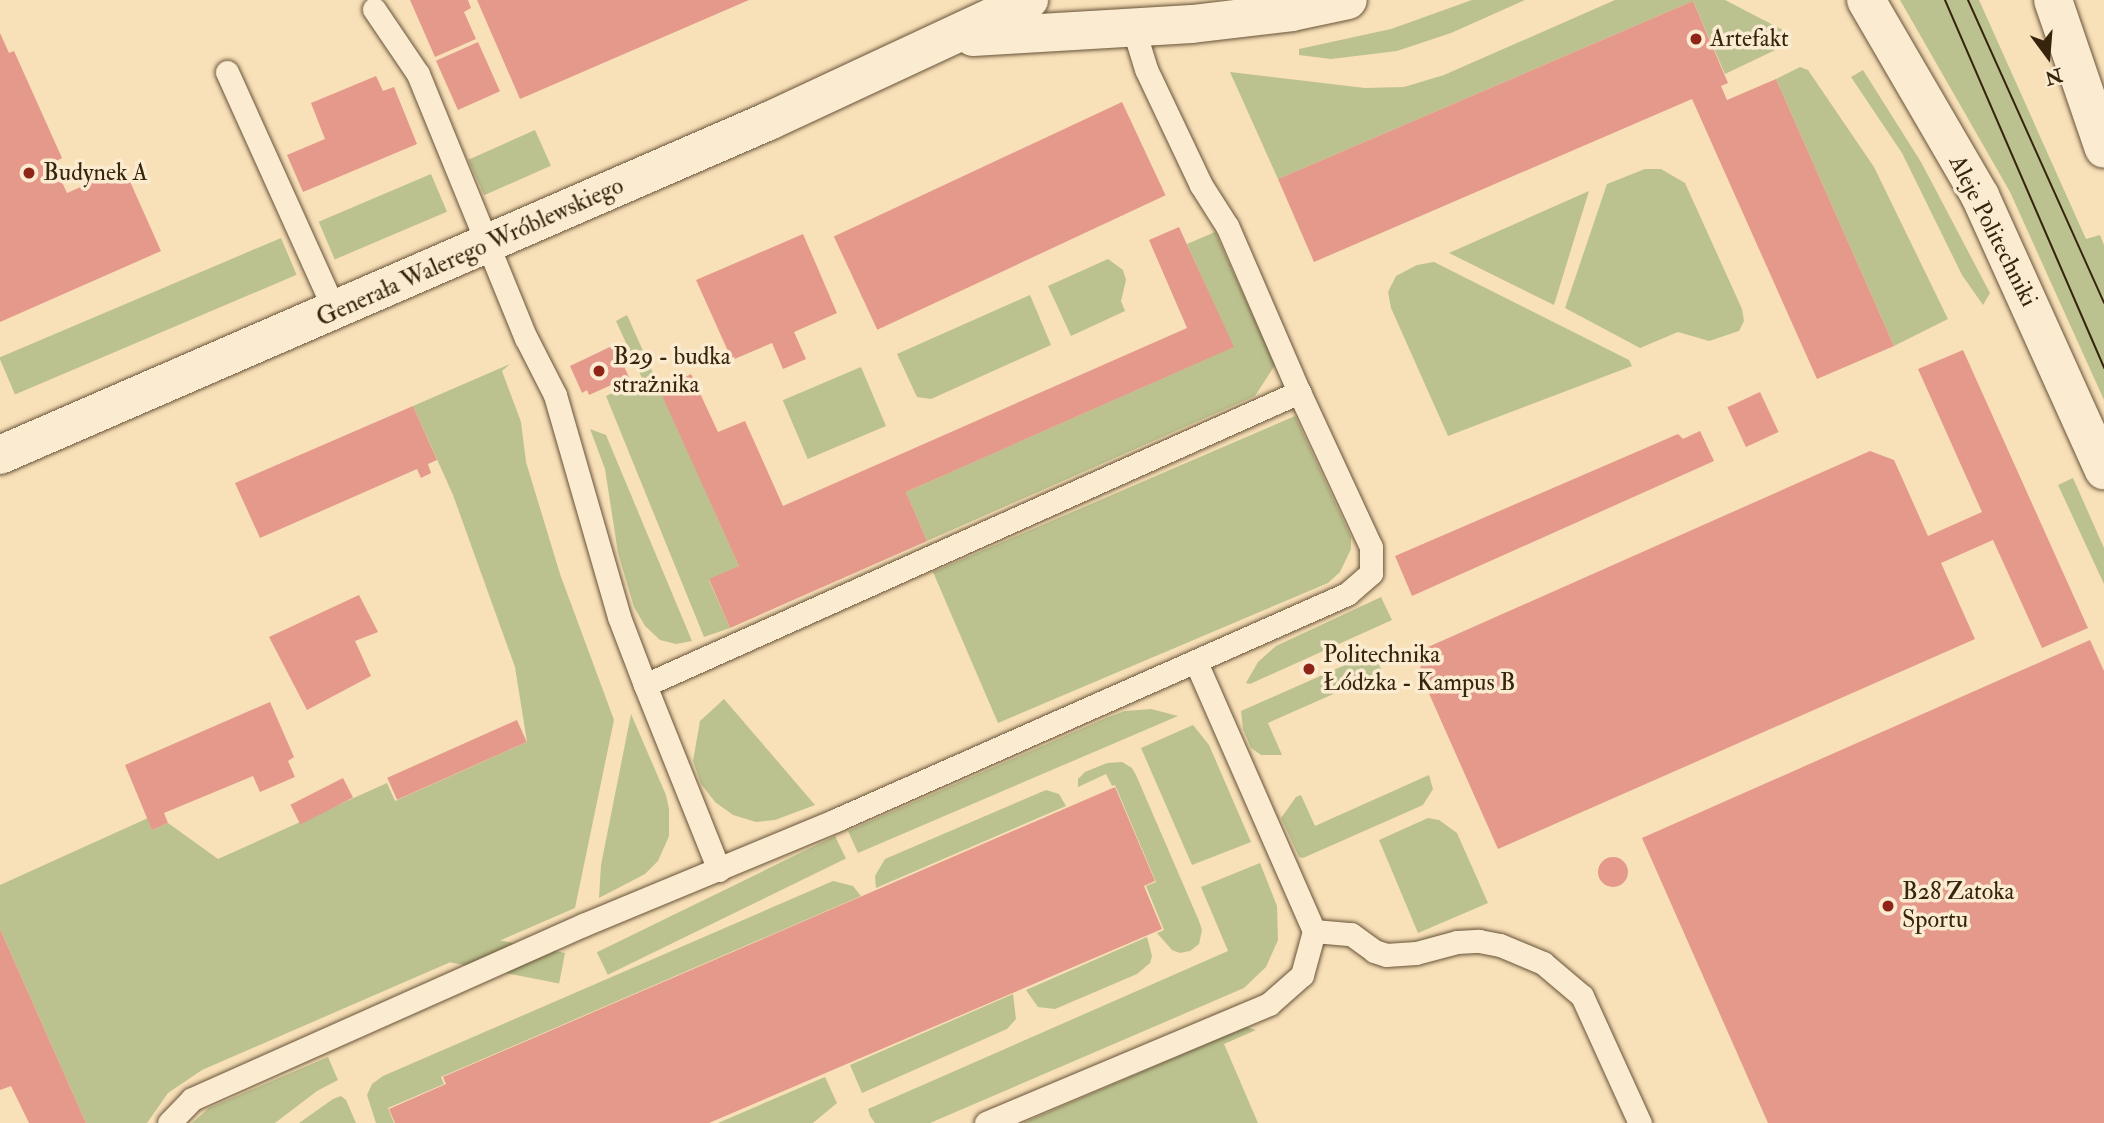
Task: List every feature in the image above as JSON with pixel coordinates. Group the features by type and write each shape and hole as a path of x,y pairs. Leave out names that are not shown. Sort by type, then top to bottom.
{"street":[{"name":"Generała Walerego Wróblewskiego","path":"0,455 769,121 1029,0"},
{"name":"Generała Walerego Wróblewskiego","path":"936,42 1019,32 1133,27 1261,16 1348,0"},
{"name":"Aleje Politechniki","path":"1866,0 1980,196 2104,470"},
{"path":"2053,0 2104,149"}],"lane":[{"path":"374,9 418,74 526,338 555,395 619,617 719,870"},
{"path":"169,1123 192,1099 583,926 719,870 1196,662 1347,594 1371,573 1371,547 1298,392 1227,226 1201,184 1146,69 1133,27"},
{"path":"227,72 335,311"},
{"path":"645,685 1298,392"},
{"path":"986,1123 1269,1004 1302,975 1314,931 1196,662"},
{"path":"1314,931 1351,934 1374,951 1386,955 1416,953 1457,942 1479,941 1500,945 1543,963 1582,996 1640,1123"}],"green space":[{"path":"1472,0 1525,0 1451,33 1397,51 1331,59 1299,55 1299,49 1391,29"},
{"path":"1615,0 1725,0 1783,30 1788,40 1786,45 1725,74 1693,1 1278,179 1230,72 1365,88 1404,87 1444,75"},
{"path":"1900,0 1979,0 2086,239 2100,235 2104,245 2104,400 2010,192"},
{"path":"1800,67 1808,70 1874,167 1948,319 1894,346 1776,79"},
{"path":"1863,70 1921,162 1990,293 1983,305 1962,275 1902,153 1851,77"},
{"path":"535,130 551,166 484,195 468,160"},
{"path":"1645,169 1661,169 1685,183 1742,309 1744,321 1739,331 1709,341 1678,332 1640,348 1565,308 1607,184"},
{"path":"431,174 447,212 335,259 319,222"},
{"path":"1589,191 1554,305 1449,253"},
{"path":"1215,232 1275,365 1255,396 927,541 906,492 1233,347 1187,244"},
{"path":"281,238 297,275 15,394 0,357"},
{"path":"1108,259 1123,270 1126,280 1121,301 1125,311 1071,336 1048,286"},
{"path":"1434,262 1629,360 1632,366 1448,436 1391,308 1388,292 1396,276 1417,265"},
{"path":"1030,295 1051,345 931,399 917,397 897,354"},
{"path":"627,315 739,566 709,580 730,628 704,637 606,396 642,378 616,321"},
{"path":"510,364 502,371 521,422 526,462 560,574 614,720 575,908 202,1070 168,1093 147,1123 86,1123 0,929 0,885 148,818 152,830 168,823 218,859 387,783 395,801 527,742 515,667 453,495 413,406"},
{"path":"861,367 886,426 808,459 783,400"},
{"path":"1295,416 1351,537 1351,549 1340,572 1328,583 998,723 933,572"},
{"path":"590,429 606,435 692,641 676,644 660,640 645,626 634,607 618,553 605,469"},
{"path":"2073,478 2104,548 2104,584 2058,485"},
{"path":"1381,597 1392,620 1250,684 1246,683 1258,662 1276,646"},
{"path":"1361,658 1379,665 1383,672 1268,723 1282,755 1261,755 1251,748 1243,729 1241,711"},
{"path":"724,699 815,805 775,820 756,822 733,815 715,802 701,784 693,761 700,721"},
{"path":"1151,709 1178,716 858,853 848,831 1106,718 1125,711"},
{"path":"631,714 666,795 669,836 658,861 645,874 599,898 601,865"},
{"path":"1193,725 1209,745 1251,842 1192,865 1141,748"},
{"path":"1122,762 1132,768 1136,775 1199,921 1202,930 1199,944 1190,951 1180,953 1172,950 1157,933 1164,930 1146,886 1156,882 1115,785 1112,786 1106,774 1078,787 1078,779 1085,772 1107,763"},
{"path":"1429,775 1433,789 1423,805 1303,858 1299,857 1281,818 1296,797 1301,795 1315,826"},
{"path":"1046,790 1059,794 1066,806 876,888 875,876 885,859"},
{"path":"1428,818 1439,820 1457,833 1488,903 1418,933 1379,840"},
{"path":"835,836 846,858 608,975 597,952"},
{"path":"1260,863 1277,906 1278,940 1266,967 1244,988 930,1123 875,1123 870,1116 868,1109 1228,951 1201,887"},
{"path":"833,881 853,886 861,896 441,1077 444,1084 388,1108 394,1123 376,1123 367,1095 372,1084 383,1076"},
{"path":"329,907 565,953 559,983 323,938"},
{"path":"1147,937 1152,956 1150,963 1137,974 1055,1009 1038,1007 1026,990"},
{"path":"1013,994 1016,1019 1007,1029 862,1093 850,1065"},
{"path":"1246,1027 1256,1030 1224,1044 1258,1123 1023,1123"},
{"path":"328,1057 338,1080 317,1091 275,1123 192,1123 209,1108"},
{"path":"825,1077 837,1103 813,1123 718,1123"},
{"path":"341,1096 346,1100 356,1123 299,1123 333,1099"}],"building":[{"path":"410,0 468,0 471,8 464,12 476,39 435,57"},
{"path":"477,0 749,0 520,99"},
{"path":"1693,1 1728,83 1721,86 1727,100 1776,79 1894,346 1817,379 1692,99 1314,262 1278,179"},
{"name":"Budynek A","path":"0,33 9,53 14,51 62,158 53,163 67,193 124,168 161,251 0,322"},
{"path":"478,42 500,91 458,110 436,61"},
{"path":"376,76 383,91 394,87 417,144 303,192 287,155 325,139 311,103"},
{"path":"1122,102 1166,195 877,330 834,236"},
{"path":"1179,227 1234,347 906,492 927,541 730,628 709,579 739,566 660,391 691,374 718,432 745,421 783,506 1187,328 1149,240"},
{"path":"803,234 837,313 794,332 806,359 783,369 772,343 732,360 696,280"},
{"name":"B29 - budka strażnika","path":"614,345 629,377 589,395 587,390 582,393 570,366"},
{"path":"1963,350 2088,628 2042,648 1993,540 1941,563 1975,639 1498,849 1419,671 1428,647 1870,451 1894,460 1928,536 1982,512 1918,369"},
{"path":"1760,392 1779,432 1746,447 1727,407"},
{"path":"413,406 437,460 428,464 431,473 421,478 417,469 260,538 235,483"},
{"path":"1700,431 1714,461 1412,596 1395,556 1678,434 1683,439"},
{"path":"359,595 378,632 355,641 371,676 307,710 269,637"},
{"name":"B28 Zatoka Sportu","path":"2090,640 2104,671 2104,1123 1768,1123 1642,838"},
{"path":"270,702 294,757 288,761 295,777 260,792 253,776 164,813 168,823 152,830 125,765"},
{"path":"517,720 527,742 397,800 387,778"},
{"path":"343,778 353,798 300,824 290,805"},
{"path":"1115,787 1155,881 1144,886 1162,929 709,1123 395,1123 389,1109 446,1084 443,1077"},
{"path":"1613,857 1619,858 1627,866 1627,878 1619,886 1613,887 1607,886 1599,878 1598,872 1599,866 1607,858"},
{"path":"0,929 86,1123 29,1123 11,1086 0,1090"}],"tram line":[{"path":"1945,0 2104,368"},
{"path":"1968,0 2104,303"}],"place":[{"name":"Artefakt","path":"1696,39"},
{"name":"Budynek A","path":"29,173"},
{"name":"B29 - budka strażnika","path":"599,371"},
{"name":"Politechnika Łódzka - Kampus B","path":"1309,669"},
{"name":"B28 Zatoka Sportu","path":"1888,906"}]}
